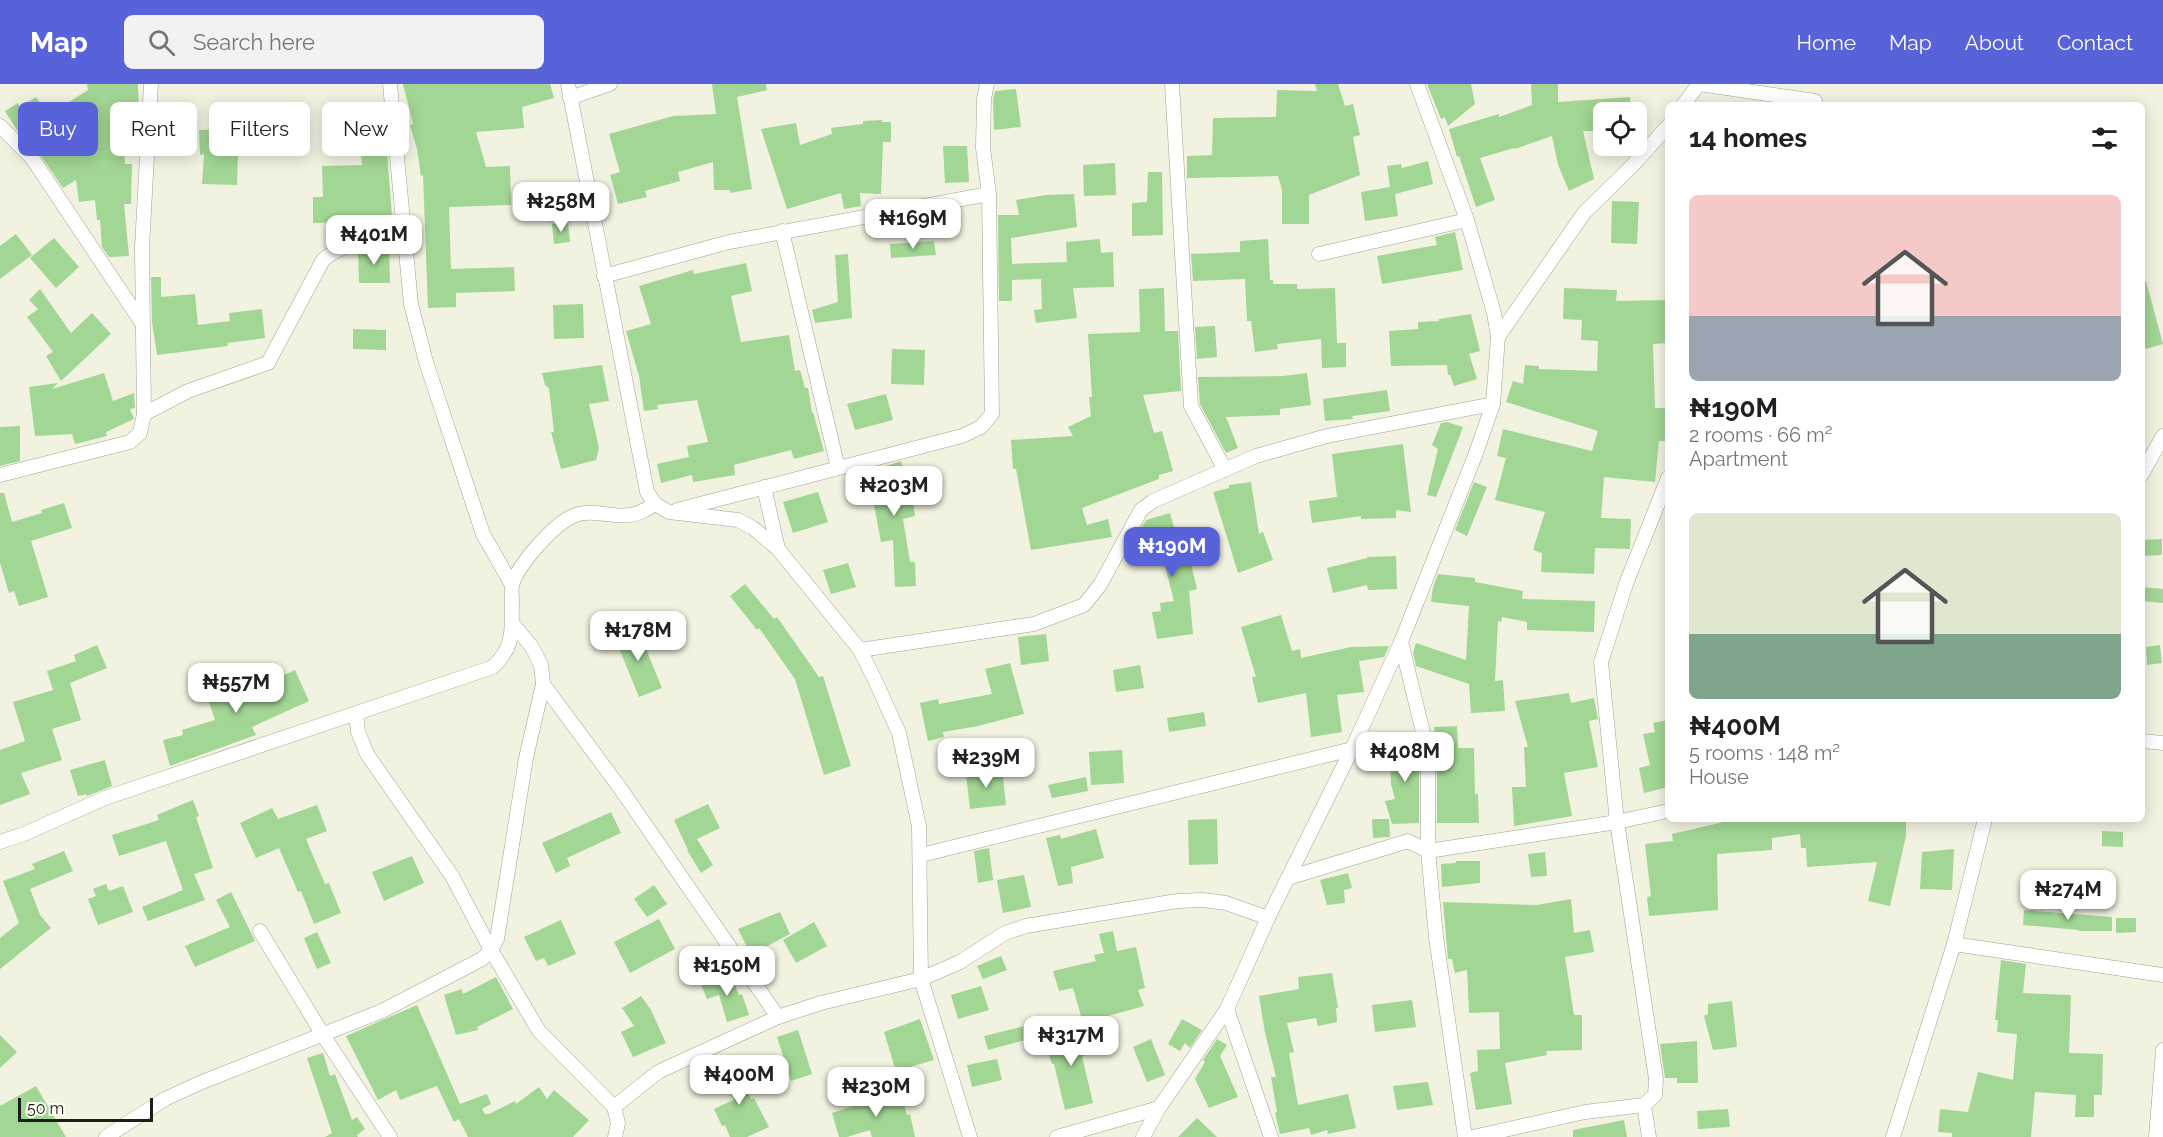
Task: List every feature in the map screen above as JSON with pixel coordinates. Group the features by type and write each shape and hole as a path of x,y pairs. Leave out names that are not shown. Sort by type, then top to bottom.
{"street":[{"path":"0,475 130,442 140,433 144,414 142,247 151,84"},
{"path":"390,84 411,304 426,362 483,534 512,585"},
{"path":"610,84 569,91 647,492 655,504 669,512 738,520 753,528 778,549 860,650 899,733 919,826 921,979 970,1137"},
{"path":"669,512 962,436 981,427 992,414 989,194 983,148 984,99 987,84"},
{"path":"1172,84 1191,406 1225,470"},
{"path":"1143,1137 1159,1108 1227,1009 1268,918 1352,749 1401,642 1476,453 1493,404 1498,337 1494,313 1467,220 1417,84"},
{"path":"1685,102 1699,84 1815,101"},
{"path":"0,126 32,158 143,323"},
{"path":"1498,337 1584,213 1665,129"},
{"path":"604,276 729,242 989,194"},
{"path":"1319,254 1467,220"},
{"path":"782,231 838,468"},
{"path":"144,414 188,391 268,363 323,260 333,251 354,244 404,235"},
{"path":"860,650 1034,624 1084,605 1100,585 1141,510 1153,501 1256,456 1327,436 1493,404"},
{"path":"2145,469 2163,436"},
{"path":"1473,1137 1584,1112 1644,1105 1654,1095 1656,1079 1617,822 1601,662 1626,584 1665,486"},
{"path":"764,487 778,549"},
{"path":"0,842 24,834 105,798 493,667 505,656 511,640 512,585 520,569 541,541 571,517 588,512 629,516 641,513 655,504"},
{"path":"106,1137 174,1095 382,1011 482,959 491,950 497,939 526,758 543,684 541,666 532,648 512,623"},
{"path":"1401,642 1428,753 1428,851 1436,937 1465,1137"},
{"path":"543,684 620,788 778,1017"},
{"path":"356,714 358,732 367,754 452,876 491,950 539,1031 614,1107 618,1123 615,1137"},
{"path":"2145,741 2163,742"},
{"path":"921,855 1352,749"},
{"path":"1288,878 1408,842 1428,851 1617,822 1665,812"},
{"path":"1893,1137 1954,944 1984,822"},
{"path":"614,1107 658,1072 778,1017 821,1003 921,979 960,962 1005,933 1026,926 1177,901 1203,900 1226,903 1268,918"},
{"path":"260,932 323,1035 390,1137"},
{"path":"1954,944 2163,975"},
{"path":"1227,1009 1271,1137"},
{"path":"2156,1137 2163,1050"},
{"path":"1644,1105 1649,1137"},
{"path":"1057,1137 1159,1108"}],"building":[{"path":"87,84 138,84 139,102 110,102 110,156 125,156 125,164 132,164 131,204 124,204 129,256 109,257 102,247 100,220 97,220 95,200 79,202 76,180 63,188 41,156 98,156 98,102 69,102 88,90"},
{"path":"403,84 550,84 554,98 522,107 524,128 476,132 486,167 510,166 511,205 449,207 451,269 514,267 515,291 456,293 456,307 428,308 423,175 421,176 410,125 413,124"},
{"path":"712,84 766,84 767,90 737,97 752,189 730,193 730,190 714,190 713,162 678,172 680,181 645,191 647,197 618,204 610,175 620,172 609,134 673,116 716,114"},
{"path":"1315,84 1338,84 1345,106 1353,104 1360,135 1353,137 1360,175 1309,195 1309,224 1282,224 1282,190 1278,176 1187,178 1187,156 1212,155 1213,118 1276,117 1277,90 1317,91"},
{"path":"1427,84 1471,84 1475,104 1448,126 1445,117 1441,119"},
{"path":"1531,84 1558,84 1558,102 1630,97 1630,102 1593,102 1593,131 1583,131 1594,179 1569,191 1558,165 1552,136 1480,158 1495,200 1476,207 1449,129 1499,114 1499,117 1532,105"},
{"path":"1016,89 1021,127 994,130 995,91"},
{"path":"36,97 39,102 28,102"},
{"path":"18,103 18,131 5,111"},
{"path":"882,120 882,122 891,122 891,142 883,142 881,194 860,193 861,206 844,209 841,193 787,209 761,129 796,123 800,145 832,134 831,128 863,124 863,121"},
{"path":"199,130 209,130 209,156 238,156 237,185 202,184 204,154 200,155"},
{"path":"943,146 967,146 969,182 945,183"},
{"path":"361,156 387,156 393,228 357,234 355,222 313,223 313,197 323,197 322,166 362,165"},
{"path":"1428,161 1433,184 1395,194 1398,216 1365,221 1361,192 1390,187 1387,166 1401,164 1402,168"},
{"path":"1115,163 1116,195 1084,196 1083,165"},
{"path":"1148,172 1162,172 1163,235 1132,236 1132,203 1147,202"},
{"path":"1074,194 1077,227 1011,238 1012,264 1067,262 1066,242 1100,239 1101,253 1113,252 1114,287 1073,288 1077,318 1036,323 1034,310 1042,309 1041,279 1012,280 1012,301 999,301 998,215 1019,215 1016,200 1046,195"},
{"path":"1612,201 1639,202 1637,244 1611,243"},
{"path":"568,222 570,242 554,244 552,224"},
{"path":"1455,232 1463,270 1382,284 1377,256 1437,245 1435,237"},
{"path":"16,234 32,255 0,279 0,246"},
{"path":"54,238 79,267 56,288 30,258"},
{"path":"1268,239 1270,280 1273,280 1273,284 1297,284 1297,289 1335,288 1337,343 1346,343 1346,367 1322,368 1321,339 1277,344 1278,349 1255,352 1251,321 1247,321 1245,279 1193,281 1191,254 1240,252 1240,241"},
{"path":"934,241 936,255 891,258 890,244"},
{"path":"389,247 390,283 359,283 358,252"},
{"path":"848,254 852,318 815,323 812,310 838,302 835,255"},
{"path":"746,263 752,291 731,296 741,342 789,335 795,371 800,370 805,388 808,388 812,413 824,451 794,459 791,450 734,465 735,475 693,482 692,475 661,483 657,464 689,457 687,446 708,442 697,400 657,405 658,409 644,411 639,376 626,331 651,324 639,286 693,270 694,274"},
{"path":"151,277 161,277 161,297 195,294 198,325 230,321 229,313 262,309 265,338 227,343 228,346 157,355 152,322"},
{"path":"2145,281 2163,344 2145,349"},
{"path":"1164,288 1165,331 1178,331 1181,391 1143,395 1154,433 1162,431 1173,471 1159,475 1159,479 1082,508 1087,525 1108,519 1112,537 1031,550 1016,469 1013,469 1011,440 1073,436 1068,427 1091,416 1088,334 1140,332 1139,289"},
{"path":"1564,288 1617,290 1616,301 1665,300 1665,343 1653,344 1655,408 1665,408 1665,441 1659,441 1655,482 1604,477 1601,518 1631,519 1630,549 1595,548 1594,574 1541,572 1542,553 1533,550 1545,512 1495,500 1506,458 1497,456 1503,429 1592,451 1598,431 1506,402 1513,381 1523,384 1525,365 1539,366 1539,369 1597,371 1598,341 1581,340 1582,320 1563,319"},
{"path":"40,289 71,333 92,313 111,334 61,381 46,356 53,352 27,317 38,309 29,300"},
{"path":"583,304 584,338 554,339 553,305"},
{"path":"1471,314 1480,351 1469,354 1477,379 1454,386 1448,375 1447,365 1391,366 1389,331 1418,329 1418,322 1439,321 1439,319"},
{"path":"1215,326 1217,357 1197,359 1195,327"},
{"path":"353,329 386,330 386,350 353,349"},
{"path":"892,349 925,350 924,385 891,384"},
{"path":"602,365 609,401 589,404 599,448 596,460 561,469 551,432 554,432 549,388 545,385 542,373"},
{"path":"104,373 113,401 134,393 135,408 130,409 134,419 106,432 107,436 75,444 72,434 35,436 29,387 58,383 52,389"},
{"path":"1307,373 1311,405 1280,409 1280,415 1226,417 1238,448 1226,453 1200,404 1198,377 1284,376"},
{"path":"1387,390 1390,411 1352,416 1353,419 1325,421 1323,399"},
{"path":"886,394 893,420 855,430 847,404"},
{"path":"1447,422 1463,427 1436,497 1427,495 1438,449 1432,445 1441,423"},
{"path":"20,426 20,461 0,466 0,427"},
{"path":"1403,444 1411,512 1396,510 1396,518 1361,519 1361,516 1312,523 1309,501 1337,497 1332,454"},
{"path":"901,461 911,491 915,516 903,519 910,562 915,562 916,586 895,587 893,540 881,542 868,472"},
{"path":"1251,482 1259,534 1263,532 1273,560 1238,573 1213,492 1229,488 1229,485"},
{"path":"1474,482 1487,487 1467,536 1455,530"},
{"path":"818,492 828,522 793,533 783,502"},
{"path":"0,493 4,493 12,522 42,513 41,510 64,503 72,528 31,541 48,597 19,606 14,591 9,593 0,563"},
{"path":"1170,513 1183,558 1189,556 1197,589 1189,591 1193,634 1157,639 1152,612 1161,611 1160,603 1174,601 1161,550 1149,553 1142,527 1146,520"},
{"path":"2162,539 2162,555 2145,556 2145,540"},
{"path":"1396,556 1397,589 1368,590 1367,585 1333,593 1327,568 1367,557"},
{"path":"848,563 856,587 831,594 823,570"},
{"path":"1438,574 1475,578 1475,582 1523,591 1522,599 1595,601 1594,632 1527,630 1527,622 1502,617 1501,622 1498,621 1495,681 1503,680 1505,711 1471,713 1469,684 1416,666 1413,653 1416,643 1466,660 1469,606 1431,602"},
{"path":"745,584 774,619 777,617 819,677 823,676 851,766 824,775 795,679 759,628 757,630 730,596"},
{"path":"2145,587 2163,589 2163,603 2145,601"},
{"path":"1281,615 1292,651 1300,649 1301,658 1351,647 1389,646 1384,657 1359,661 1364,692 1337,695 1342,732 1311,737 1306,693 1258,703 1252,677 1256,677 1241,627"},
{"path":"637,627 662,688 639,697 614,636"},
{"path":"1046,634 1049,661 1021,665 1018,637"},
{"path":"97,645 107,668 70,683 81,720 52,729 62,760 21,773 30,794 0,805 0,750 25,741 13,702 53,690 47,671 76,661 74,655"},
{"path":"2160,645 2162,663 2147,665 2146,647"},
{"path":"1010,663 1024,714 943,732 944,737 928,741 920,703 938,699 939,704 992,694 985,669"},
{"path":"1140,665 1144,688 1116,692 1113,670"},
{"path":"295,670 309,701 252,727 256,735 170,766 163,740 183,735 182,730 215,720 205,690 210,689 207,680 232,671 240,695"},
{"path":"1569,693 1571,703 1594,698 1598,719 1589,721 1598,767 1564,773 1572,816 1514,826 1512,787 1526,787 1524,747 1528,747 1515,701"},
{"path":"1204,712 1206,726 1169,732 1167,718"},
{"path":"1665,721 1665,788 1644,793 1639,768 1650,765 1643,734 1655,732 1653,723"},
{"path":"1457,726 1458,748 1474,748 1475,794 1478,794 1479,823 1437,823 1437,753 1433,736 1435,736 1434,727"},
{"path":"1415,738 1419,754 1419,823 1392,824 1385,801 1395,799 1391,784 1389,747 1403,744 1402,739"},
{"path":"1122,750 1124,783 1091,785 1089,752"},
{"path":"105,760 112,786 87,796 86,794 78,796 70,770"},
{"path":"1002,769 1006,805 970,809 966,774"},
{"path":"1086,777 1088,791 1052,798 1048,785"},
{"path":"193,800 199,816 196,817 213,868 194,874 205,900 148,921 142,907 183,890 166,841 119,856 112,835 159,820 157,815"},
{"path":"708,804 720,828 697,839 713,865 701,873 687,850 674,820"},
{"path":"317,805 327,831 306,839 325,884 329,883 341,913 314,924 301,891 298,892 279,848 256,858 240,823 272,808 278,819"},
{"path":"611,812 621,833 567,858 570,866 556,873 542,843"},
{"path":"1217,819 1218,864 1189,865 1188,820"},
{"path":"1372,819 1389,819 1390,837 1373,838"},
{"path":"1724,822 1906,822 1906,836 1890,906 1868,901 1877,862 1807,867 1806,848 1801,848 1800,834 1772,838 1772,850 1717,854 1718,910 1649,916 1647,897 1651,896 1645,844 1673,841 1672,834"},
{"path":"1096,829 1104,858 1071,867 1073,883 1058,886 1046,838 1060,835 1061,839"},
{"path":"2102,831 2123,832 2123,847 2102,846"},
{"path":"989,848 993,880 978,883 974,851"},
{"path":"1954,849 1952,890 1920,889 1922,852"},
{"path":"64,851 73,871 30,889 40,915 51,928 0,969 0,938 19,923 3,881 35,869 32,864"},
{"path":"1545,852 1547,876 1531,877 1528,854"},
{"path":"412,856 424,883 384,901 372,872"},
{"path":"1456,861 1480,861 1480,883 1442,887 1441,864 1456,863"},
{"path":"1348,873 1352,888 1344,890 1345,903 1327,905 1320,880"},
{"path":"1024,875 1031,907 1003,913 997,880"},
{"path":"106,884 109,891 123,886 133,912 98,925 88,899 96,896 93,889"},
{"path":"654,885 667,904 647,917 634,899"},
{"path":"231,892 255,941 195,967 185,946 230,927 216,900"},
{"path":"1571,899 1574,933 1590,930 1594,952 1565,957 1574,1015 1582,1015 1582,1050 1546,1051 1547,1055 1505,1063 1512,1104 1476,1110 1470,1073 1478,1071 1477,1050 1500,1049 1499,1012 1469,1013 1467,970 1455,973 1452,959 1448,959 1443,902 1537,905"},
{"path":"2024,910 2112,917 2112,931 2079,931 2023,925"},
{"path":"780,912 790,934 751,955 738,929"},
{"path":"2116,918 2136,918 2136,932 2116,933"},
{"path":"659,919 675,949 630,973 614,942"},
{"path":"561,920 576,954 548,966 544,958 536,961 524,937"},
{"path":"814,922 827,946 796,963 783,940"},
{"path":"1113,931 1117,951 1136,947 1145,988 1138,990 1144,1006 1083,1023 1073,988 1059,991 1053,971 1096,961 1094,955 1104,953 1099,934"},
{"path":"317,932 331,963 317,969 304,938"},
{"path":"1001,956 1007,970 983,979 977,966"},
{"path":"2001,960 2026,964 2023,993 2071,995 2069,1053 2103,1054 2102,1095 2094,1095 2094,1117 2075,1117 2076,1095 2035,1092 2031,1137 1952,1137 1952,1133 1938,1132 1940,1109 1968,1112 1978,1072 2013,1080 2017,1034 1997,1032 1998,1020 1995,1020"},
{"path":"730,973 739,995 742,994 749,1015 727,1022 719,995 707,999 701,984"},
{"path":"1332,973 1338,1008 1336,1008 1337,1022 1318,1026 1316,1018 1287,1023 1294,1052 1289,1053 1298,1105 1348,1094 1356,1128 1328,1134 1327,1130 1311,1135 1309,1128 1280,1134 1271,1077 1276,1077 1259,996 1299,989 1298,977"},
{"path":"496,977 513,1009 477,1027 478,1030 456,1035 444,995 462,989 463,994"},
{"path":"981,986 989,1010 958,1019 951,995"},
{"path":"641,996 651,1010 666,1043 633,1057 621,1032 634,1026 622,1008"},
{"path":"1412,1000 1416,1027 1375,1032 1372,1005"},
{"path":"1732,1001 1737,1047 1713,1050 1704,1016 1708,1014 1708,1004"},
{"path":"417,1005 460,1104 487,1094 491,1104 482,1109 485,1114 489,1114 515,1101 516,1104 539,1087 547,1099 554,1090 589,1120 573,1137 468,1137 459,1119 454,1122 437,1086 400,1100 396,1090 378,1100 346,1036"},
{"path":"920,1019 934,1060 896,1071 884,1032"},
{"path":"1182,1019 1202,1030 1190,1048 1185,1043 1180,1051 1168,1044"},
{"path":"1037,1023 1040,1036 988,1050 984,1036"},
{"path":"1082,1028 1089,1054 1082,1056 1093,1103 1065,1110 1054,1064 1052,1064 1044,1039"},
{"path":"798,1030 812,1074 791,1081 777,1037"},
{"path":"0,1035 17,1052 0,1068"},
{"path":"1151,1039 1165,1075 1147,1082 1133,1047"},
{"path":"1217,1039 1227,1045 1220,1056 1238,1097 1209,1108 1195,1079 1205,1062 1203,1060"},
{"path":"1697,1041 1698,1083 1677,1083 1677,1078 1665,1078 1660,1044"},
{"path":"323,1053 330,1076 335,1074 352,1120 357,1117 365,1129 357,1135 358,1137 325,1137 332,1133 307,1058"},
{"path":"729,1055 751,1099 754,1098 769,1127 747,1137 730,1137 714,1109 735,1099 716,1061"},
{"path":"997,1059 1002,1080 972,1087 967,1065"},
{"path":"1428,1082 1433,1105 1397,1110 1393,1086"},
{"path":"36,1086 66,1137 0,1137 0,1106"},
{"path":"900,1089 907,1115 910,1114 915,1137 872,1137 870,1130 839,1137 832,1113 863,1103 862,1100"},
{"path":"1728,1109 1730,1127 1698,1129 1697,1111"},
{"path":"1197,1118 1217,1137 1178,1137"},
{"path":"1624,1120 1627,1137 1573,1137 1573,1130"}]}
